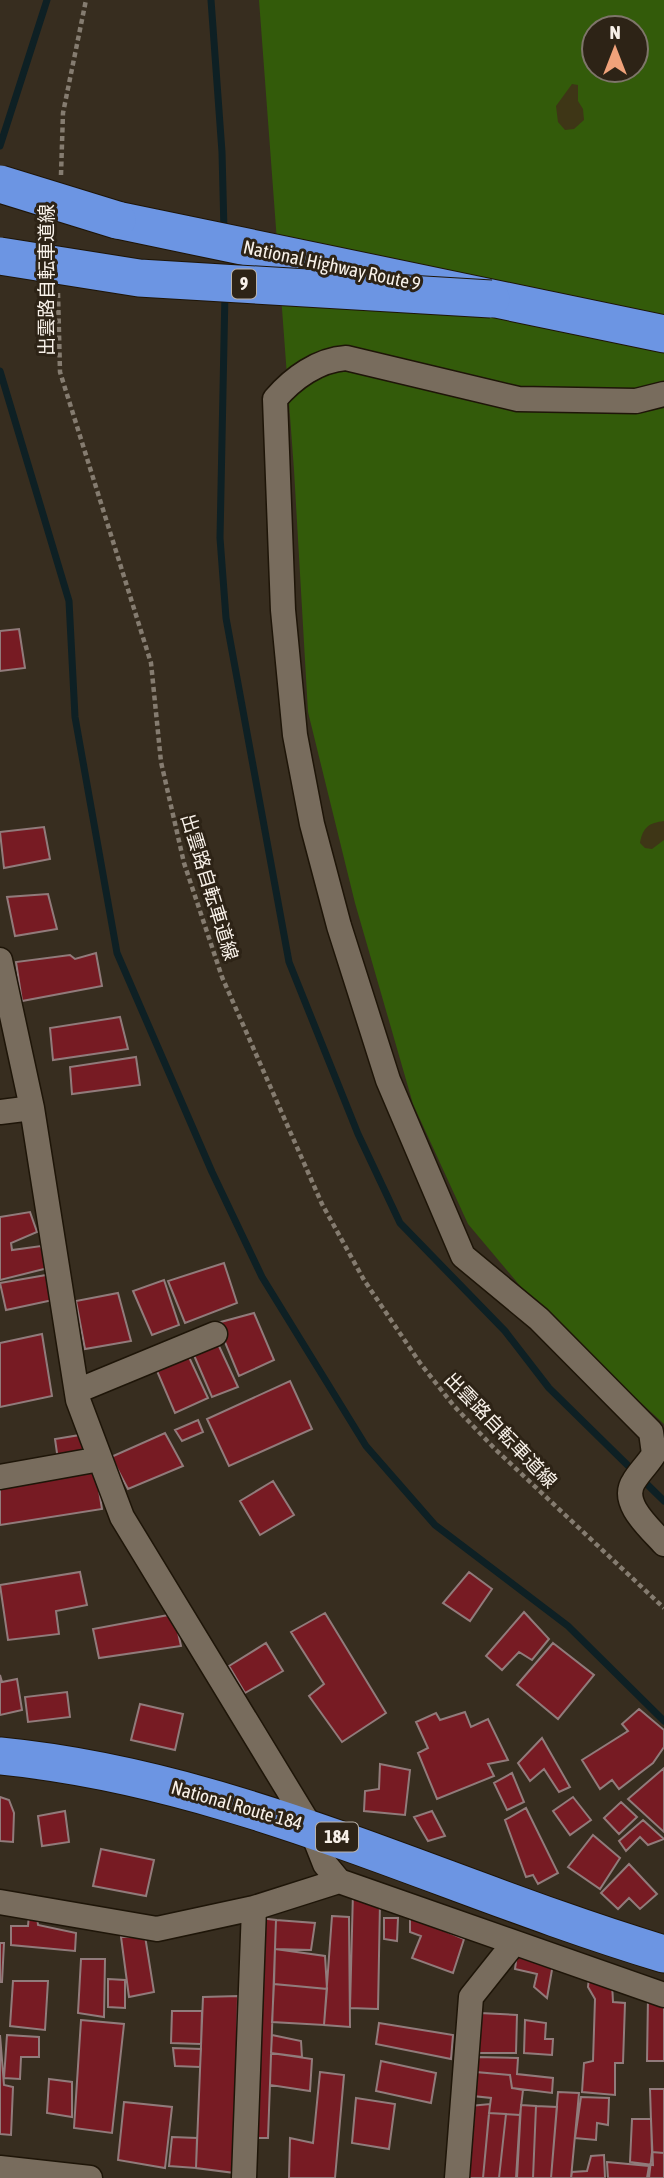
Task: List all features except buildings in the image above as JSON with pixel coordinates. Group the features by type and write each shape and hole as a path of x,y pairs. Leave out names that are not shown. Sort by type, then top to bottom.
{"highway":[{"name":"9","path":"0,184 117,220"},
{"name":"National Highway Route 9","path":"0,197 664,334"},
{"name":"9","path":"0,256 139,278 491,299"},
{"name":"National Route 184","path":"0,1756 57,1761 175,1787 310,1826 574,1927 664,1954"}],"street":[{"path":"664,394 636,401 518,399 345,358 325,359 285,388 275,399 283,610 295,735 312,824 336,914 388,1080 463,1256 539,1319 651,1432 654,1454 630,1493 636,1513 664,1544"},
{"path":"0,960 32,1108 76,1391 100,1459 122,1517 310,1826 325,1864 339,1881 664,1996"},
{"path":"0,1112 32,1108"},
{"path":"76,1391 215,1334"},
{"path":"0,1477 100,1459"},
{"path":"0,1902 157,1929 254,1908 339,1881"},
{"path":"244,2178 254,1908"},
{"path":"457,2178 471,1997 514,1943"},
{"path":"0,2168 90,2178"}],"path":[{"name":"出雲路自転車道線","path":"61,182 63,113 86,0"},
{"name":"出雲路自転車道線","path":"58,279 60,372 151,663 161,762 184,863 222,977 322,1204 365,1280 420,1363 454,1406 495,1449 664,1608"}],"green space":[{"path":"259,0 664,0 664,1424 542,1312 468,1224 413,1104 355,903 308,712 294,470"}],"sand":[{"path":"572,84 578,85 578,101 583,109 584,120 574,129 565,130 558,122 556,106"},
{"path":"664,821 664,840 652,849 645,848 640,843 645,830 654,823"}],"waterway":[{"path":"0,146 47,0"},
{"path":"211,0 222,152 224,231"},
{"path":"225,292 220,538 226,618 289,962 358,1134 400,1223 505,1331 549,1388 664,1501"},
{"path":"0,371 69,601 75,717 117,953 212,1172 262,1277 366,1446 435,1525 568,1626 664,1721"}]}
